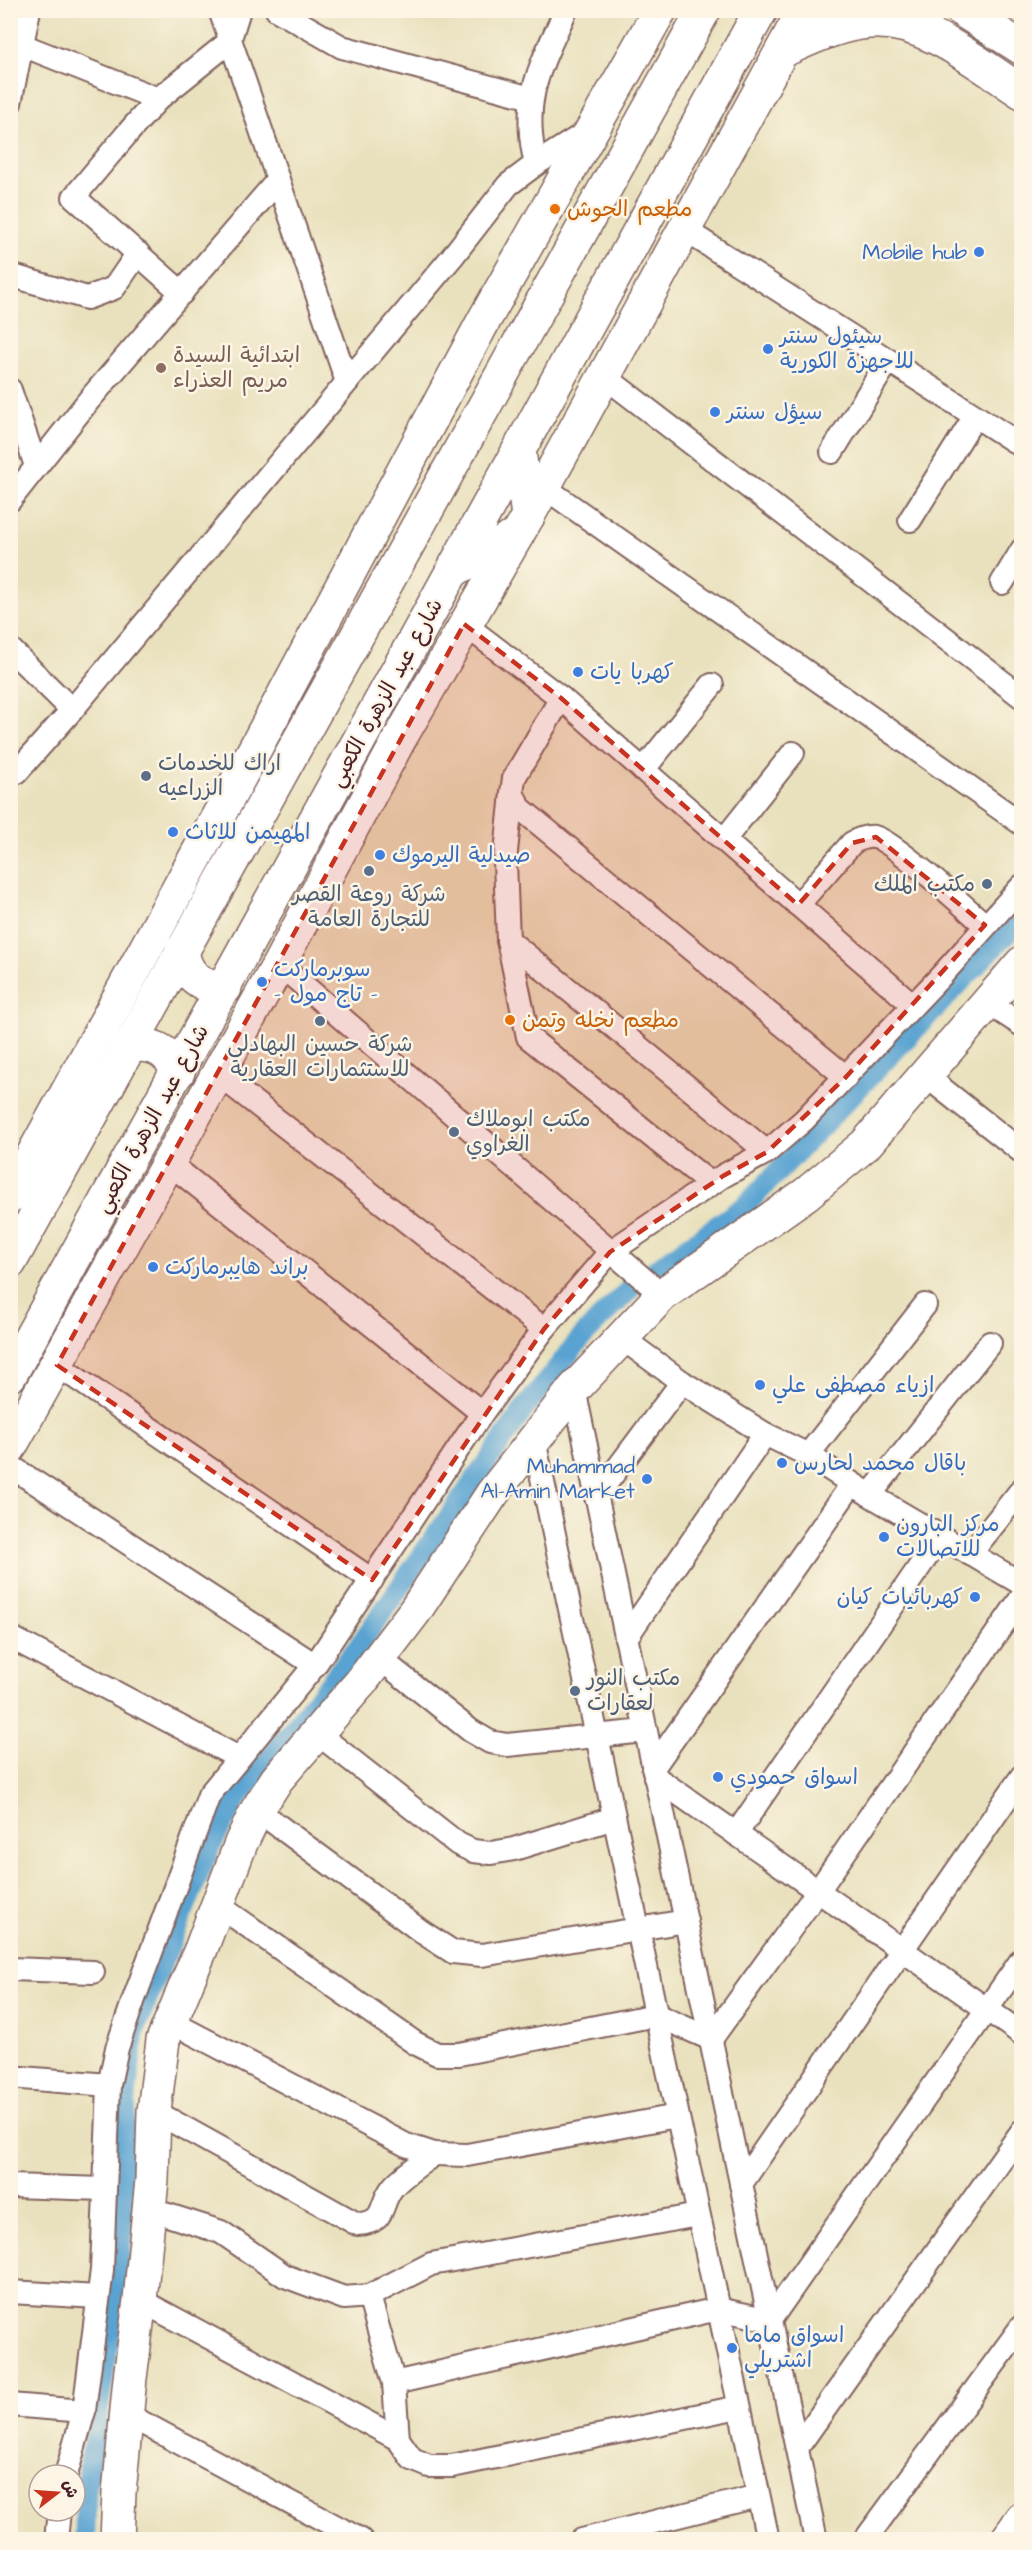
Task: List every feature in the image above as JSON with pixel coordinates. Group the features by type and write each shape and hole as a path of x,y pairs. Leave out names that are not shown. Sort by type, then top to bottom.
{"street":[{"path":"10,103 29,10"},
{"path":"220,10 347,382"},
{"path":"182,293 74,197 158,99 230,42 239,10"},
{"path":"536,164 530,139 531,99 536,77 566,10"},
{"path":"12,1190 263,735 483,322 660,10"},
{"path":"10,1262 704,10"},
{"name":"شارع عبد الزهرة الكعبي","path":"10,1376 761,10"},
{"path":"10,1447 279,964 464,624 544,487 804,10"},
{"path":"962,10 1022,48"},
{"path":"288,13 342,48 531,99"},
{"path":"782,51 866,16 894,22 937,38 1022,92"},
{"path":"22,45 158,99"},
{"path":"10,776 17,772 72,710 452,257 508,185 594,127"},
{"path":"10,500 89,400 278,180"},
{"path":"685,230 1022,446"},
{"path":"10,276 87,298 114,288 138,253"},
{"path":"832,452 888,361"},
{"path":"604,376 1022,697"},
{"path":"10,390 36,466"},
{"path":"910,520 975,416"},
{"path":"519,451 523,525"},
{"path":"544,487 1022,824"},
{"path":"454,570 523,525"},
{"path":"1002,583 1022,550"},
{"path":"464,624 561,698 913,1005"},
{"path":"10,649 72,710"},
{"path":"643,770 712,685"},
{"path":"561,698 514,778 505,862 508,940 528,1037 711,1184"},
{"path":"724,840 793,753"},
{"path":"512,793 520,808 846,1077"},
{"path":"798,905 852,843 863,837 876,837 898,851 985,925"},
{"path":"69,2463 84,2411 98,2297 103,2246 109,2085 117,2048 209,1796 315,1665 482,1413 544,1329 610,1252 711,1184 767,1152 804,1120 1022,886"},
{"path":"508,940 767,1152"},
{"path":"182,950 188,970 195,979 204,984 225,988"},
{"path":"117,2540 126,2414 149,2209 154,2111 164,2040 241,1843 257,1810 277,1779 379,1658 414,1611 492,1494 574,1389 662,1295 806,1194 865,1145 1022,963"},
{"path":"279,964 662,1295"},
{"path":"988,1003 1022,1025"},
{"path":"128,1047 148,1045 158,1048 174,1062 178,1072"},
{"path":"218,1074 544,1329"},
{"path":"926,1076 1022,1152"},
{"path":"168,1163 482,1413"},
{"path":"808,1455 925,1305"},
{"path":"623,1339 682,1382 765,1434 808,1455 861,1490 1022,1584"},
{"path":"654,1773 861,1490 990,1343"},
{"path":"57,1365 372,1580"},
{"path":"596,1497 682,1382"},
{"path":"574,1389 816,2540"},
{"path":"626,1638 765,1434"},
{"path":"534,1440 768,2540"},
{"path":"10,1466 315,1665"},
{"path":"970,1554 1022,1489"},
{"path":"736,1834 940,1537"},
{"path":"711,2039 818,1891 1022,1597"},
{"path":"10,1637 239,1758"},
{"path":"379,1658 471,1731 490,1742 507,1745 597,1738 645,1731"},
{"path":"317,1733 458,1844 473,1851 491,1853 514,1849 614,1818"},
{"path":"654,1773 736,1834 1022,2034"},
{"path":"741,2184 1022,1776"},
{"path":"257,1810 453,1952 483,1955 686,1921"},
{"path":"218,1905 415,2043 437,2054 459,2054 656,2015 711,2039"},
{"path":"770,2320 1022,1959"},
{"path":"10,1969 93,1972"},
{"path":"171,2022 406,2145 434,2154 467,2155 677,2116"},
{"path":"10,2077 109,2085"},
{"path":"154,2111 357,2224 369,2224 380,2217 393,2188 434,2154"},
{"path":"797,2448 1022,2131"},
{"path":"10,2186 104,2189"},
{"path":"149,2209 221,2232 285,2276 344,2298 369,2296 431,2264 698,2215"},
{"path":"10,2292 98,2297"},
{"path":"369,2296 394,2383 398,2439"},
{"path":"140,2300 398,2439 412,2459 429,2466 452,2466 739,2407"},
{"path":"394,2383 718,2309 770,2320"},
{"path":"865,2540 1022,2326"},
{"path":"10,2405 84,2411"},
{"path":"126,2414 361,2540"},
{"path":"582,2540 758,2496"},
{"path":"1007,2540 1022,2519"},
{"path":"56,2540 58,2523"}],"highlighted area":[{"path":"464,624 561,698 798,905 852,843 876,837 985,925 846,1077 767,1152 723,1176 610,1252 544,1329 372,1580 57,1365"}],"waterway":[{"path":"655,1270 746,1205 1022,918"},
{"path":"85,2540 86,2491 118,2279 123,2215 126,2095 134,2031 210,1847 235,1801 358,1647 525,1408 583,1336 629,1290"}],"place":[{"name":"مطعم الحوش","path":"555,209"},
{"name":"Mobile hub","path":"979,252"},
{"name":"سيئول سنتر للاجهزة الكورية","path":"768,349"},
{"name":"ابتدائية السيدة مريم العذراء","path":"161,368"},
{"name":"سيؤل سنتر","path":"715,412"},
{"name":"كهربا يات","path":"578,672"},
{"name":"اراك للخدمات الزراعيه","path":"146,776"},
{"name":"المهيمن للاثاث","path":"173,832"},
{"name":"صيدلية اليرموك","path":"380,855"},
{"name":"شركة روعة القصر للتجارة العامة","path":"369,871"},
{"name":"مكتب الملك","path":"987,884"},
{"name":"سوبرماركت - تاج مول -","path":"262,982"},
{"name":"مطعم نخله وتمن","path":"510,1020"},
{"name":"شركة حسين البهادلي للاستثمارات العقارية","path":"320,1021"},
{"name":"مكتب ابوملاك الغراوي","path":"454,1132"},
{"name":"براند هايبرماركت","path":"153,1267"},
{"name":"ازياء مصطفى علي","path":"760,1385"},
{"name":"باقال محمد لحارس","path":"782,1463"},
{"name":"Muhammad Al-Amin Market","path":"647,1479"},
{"name":"مركز البارون للاتصالات","path":"884,1537"},
{"name":"كهربائيات كيان","path":"975,1597"},
{"name":"مكتب النور لعقارات","path":"575,1691"},
{"name":"اسواق حمودي","path":"718,1777"},
{"name":"اسواق ماما اشتريلي","path":"732,2348"}]}
